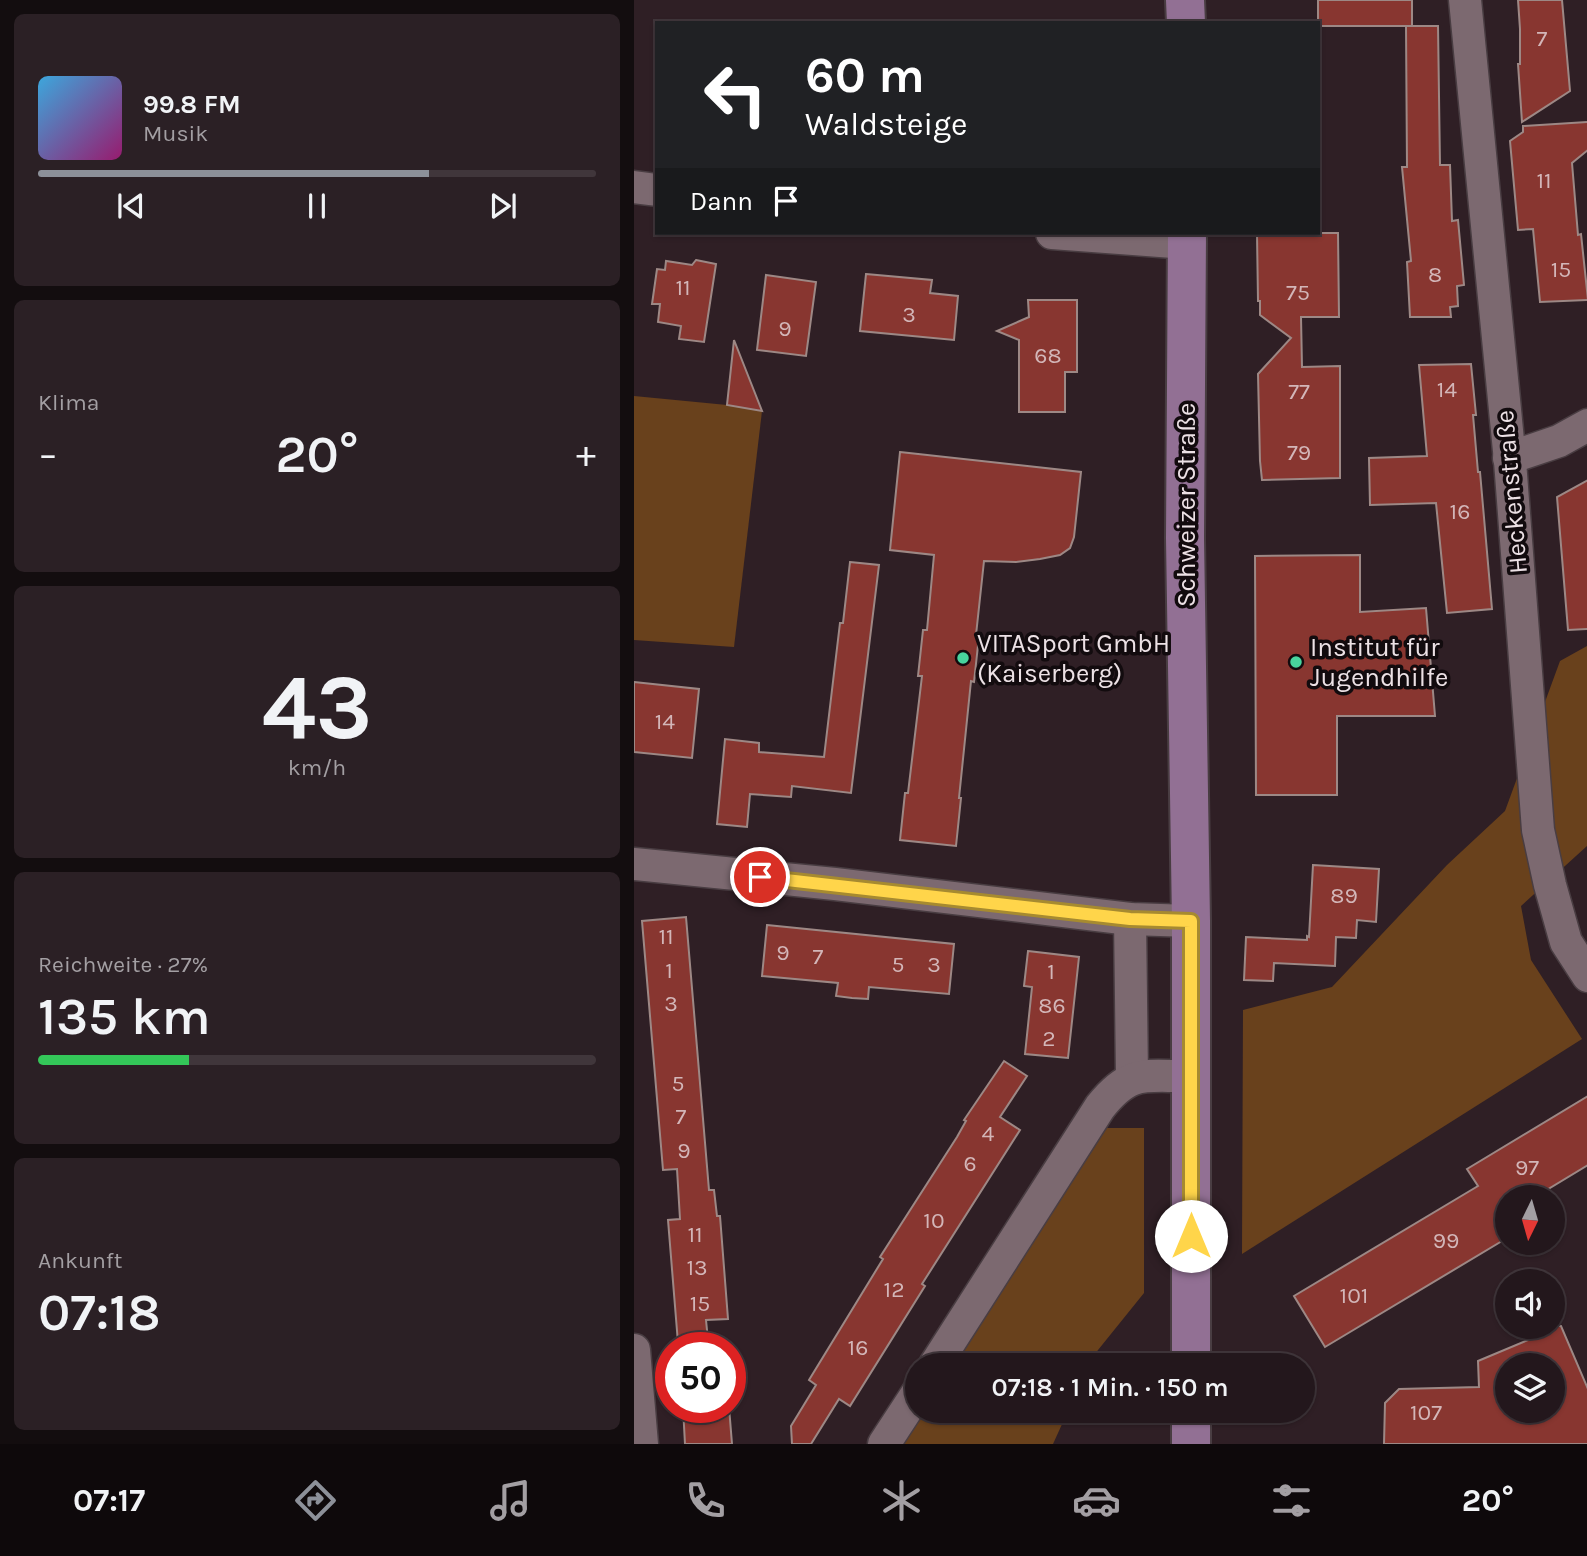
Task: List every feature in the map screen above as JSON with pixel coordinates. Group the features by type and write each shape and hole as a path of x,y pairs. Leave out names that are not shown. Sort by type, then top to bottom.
{"main road":[{"path":"1185,0 1186,21"},
{"name":"Schweizer Straße","path":"1187,238 1185,538 1191,921 1191,1353"},
{"path":"1191,1423 1191,1444"}],"street":[{"name":"Heckenstraße","path":"1465,0 1509,458 1538,830 1566,942 1588,976"},
{"path":"634,187 655,190"},
{"path":"1106,235 1187,238"},
{"path":"1509,458 1559,441 1588,425"},
{"path":"634,864 835,884 1130,919 1191,921"},
{"path":"1130,919 1132,1077"},
{"path":"943,1353 1114,1089 1132,1077 1190,1076"},
{"path":"634,1350 642,1444"},
{"path":"884,1444 905,1412"}],"shaded area":[{"path":"634,396 762,411 734,647 634,640"},
{"path":"1587,646 1587,846 1521,906 1531,960 1582,1039 1242,1254 1243,1010 1332,987 1447,865 1505,811 1560,661"},
{"path":"1106,1128 1144,1128 1144,1293 1096,1353 961,1353"},
{"path":"915,1423 1063,1423 1053,1444 902,1444"}],"building":[{"path":"1318,0 1412,0 1412,26 1320,26"},
{"path":"1518,0 1562,0 1570,91 1522,122 1518,64"},
{"path":"1406,26 1438,26 1440,165 1450,165 1452,221 1458,220 1464,285 1457,286 1458,306 1450,307 1451,317 1410,317 1407,262 1411,261 1402,167 1407,167"},
{"path":"1588,122 1588,150 1572,163 1578,235 1581,234 1588,300 1540,302 1533,229 1518,230 1510,141 1523,132 1523,126"},
{"path":"1338,233 1339,317 1301,317 1302,367 1340,366 1340,478 1262,480 1258,374 1291,338 1260,315 1257,235"},
{"path":"696,260 716,264 704,342 679,339 681,326 658,322 660,304 652,304 657,269 665,270 666,261 692,265"},
{"path":"866,274 932,280 930,293 958,296 954,340 860,331"},
{"path":"766,275 816,282 806,356 757,350"},
{"path":"1028,300 1077,300 1077,372 1065,372 1065,412 1019,412 1019,340 997,331 1029,317"},
{"path":"734,340 762,411 727,405"},
{"path":"1471,364 1476,415 1473,415 1492,609 1447,613 1436,503 1370,505 1369,458 1427,456 1419,365"},
{"path":"900,452 1081,472 1074,537 1070,548 1060,555 1040,559 1016,562 984,561 976,635 979,636 974,682 971,681 956,846 900,840 922,676 918,676 923,630 927,630 934,555 890,550"},
{"path":"1588,480 1588,629 1568,630 1557,497"},
{"name":"Institut für Jugendhilfe","path":"1360,555 1360,612 1426,608 1435,716 1337,716 1337,795 1256,795 1255,556"},
{"path":"850,562 879,565 851,793 792,786 791,797 750,794 747,827 717,824 725,739 759,743 759,752 824,757"},
{"path":"634,682 699,689 692,758 634,752"},
{"path":"1313,865 1379,869 1376,922 1357,920 1356,938 1336,937 1335,966 1274,963 1273,981 1244,980 1246,937 1307,940 1307,936 1309,937"},
{"path":"686,917 709,1190 714,1190 717,1216 720,1216 728,1319 706,1320 707,1332 677,1332 668,1220 680,1219 677,1169 663,1170 642,921"},
{"path":"767,925 954,944 949,994 869,987 868,999 852,998 836,996 838,983 762,976"},
{"path":"1028,951 1079,957 1068,1058 1025,1054 1032,987 1024,986"},
{"path":"1004,1061 1027,1076 1000,1117 1020,1130 922,1284 925,1286 850,1406 839,1399 811,1444 792,1444 791,1426 816,1385 809,1380 883,1259 880,1257 957,1137 966,1121 964,1120"},
{"path":"1588,1096 1588,1165 1555,1185 1495,1185 1495,1245 1325,1347 1294,1296 1478,1186 1467,1169"},
{"path":"1565,1335 1588,1389 1588,1444 1384,1444 1385,1403 1399,1389 1479,1387 1478,1361 1495,1354 1495,1423 1565,1423 1565,1353 1497,1353 1531,1339 1565,1339"},
{"path":"684,1423 730,1423 732,1444 685,1444"}],"place":[{"name":"VITASport GmbH (Kaiserberg)","path":"963,658"},
{"name":"Institut für Jugendhilfe","path":"1296,662"}],"route":[{"path":"760,877 1130,919 1191,921 1191,1236"}]}
